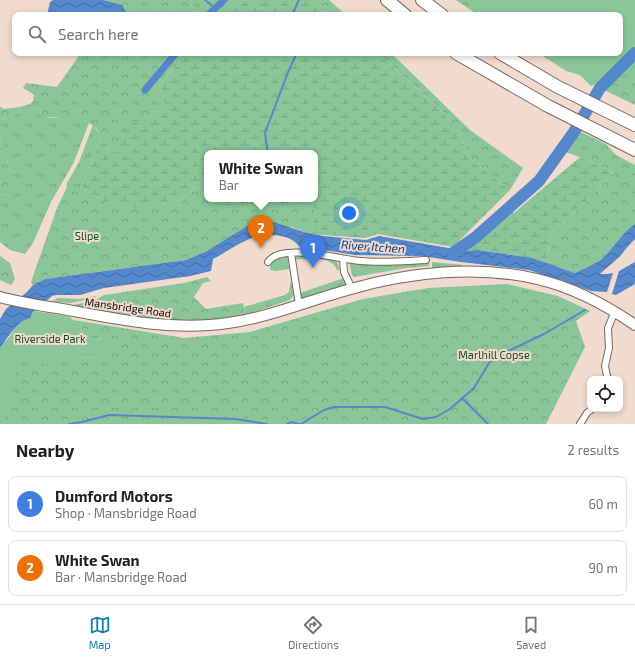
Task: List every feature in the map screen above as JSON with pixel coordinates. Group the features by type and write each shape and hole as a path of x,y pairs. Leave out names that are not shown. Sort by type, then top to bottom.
{"highway":[{"path":"387,0 401,12"},
{"path":"422,0 438,12"},
{"path":"461,56 548,106 635,150"},
{"path":"505,56 558,87 635,125"}],"main road":[{"name":"Mansbridge Road","path":"3,298 126,321 171,326 226,324 269,315 352,289 415,276 453,273 501,273 539,279 554,284 615,312 635,325"}],"street":[{"path":"291,253 299,305"},
{"path":"268,262 273,256 291,253 319,254 343,259 376,262 426,260"},
{"path":"343,259 344,272 352,289"},
{"path":"608,376 605,366 609,348 608,328 615,312"},
{"path":"580,424 589,412"}],"green space":[{"path":"103,0 190,0 193,11 126,12 122,5"},
{"path":"190,0 245,0 230,12 192,12 193,11"},
{"path":"245,0 313,0 327,12 230,12"},
{"path":"313,0 329,0 343,12 327,12"},
{"path":"456,0 583,0 600,12 474,12"},
{"path":"477,0 635,0 635,66 591,86 580,75 554,56 623,56 623,12 492,12"},
{"path":"635,53 635,105 600,88"},
{"path":"79,56 167,56 159,66 147,87 159,86 166,108 147,118 118,152 109,150 96,128 79,117 44,117 35,111 30,104 33,101 34,95 23,88 26,83 57,87"},
{"path":"167,56 185,56 159,86 147,87 159,66"},
{"path":"185,56 381,56 444,113 459,134 471,159 510,190 453,247 378,234 365,238 311,234 316,209 292,202 318,202 318,150 204,150 204,187 196,188 179,201 140,208 109,204 81,187 101,136 109,150 118,152 124,127 147,118 166,108 159,86"},
{"path":"381,56 394,56 470,130 523,168 510,190 471,159 459,134 444,113"},
{"path":"543,56 608,56 583,78 580,75 566,71"},
{"path":"30,104 36,111 46,117 78,117 89,123 74,162 51,202 33,243 25,254 10,250 0,242 0,194 8,196 20,186 10,169 0,138 0,119 9,118 21,111 20,107"},
{"path":"0,107 4,109 20,107 21,111 9,118 0,119"},
{"path":"93,125 101,136 81,187 67,187 66,185 79,162"},
{"path":"581,132 606,144 616,155 635,165 635,224 622,236 603,258 593,265 575,273 547,261 550,236 614,173 580,157 565,152"},
{"path":"0,138 10,169 21,186 8,196 0,194"},
{"path":"580,157 614,173 550,236 547,261 558,267 525,257 478,250 466,251 510,210 514,213"},
{"name":"Slipe","path":"67,187 81,187 109,204 162,204 179,201 196,188 204,187 204,202 292,202 316,209 311,234 292,227 240,230 207,251 186,260 45,279 33,285 31,282 57,208"},
{"path":"305,254 336,259 340,270 337,270 334,265 325,260 295,260 295,255"},
{"path":"0,256 10,263 15,279 11,285 0,280"},
{"path":"288,256 289,269 276,271 270,270 274,261"},
{"path":"429,261 429,266 406,268 354,277 352,275 349,262 397,264"},
{"path":"432,262 463,265 460,267 432,268"},
{"path":"207,277 211,281 203,283 194,297 206,309 243,303 245,312 243,316 205,321 186,321 129,316 91,309 96,300 104,295 184,283"},
{"path":"344,278 346,285 302,300 300,293"},
{"path":"291,281 294,295 290,300 243,316 245,312 244,307 285,295 289,292"},
{"name":"Marlhill Copse","path":"507,284 558,296 590,311 576,321 585,347 546,424 0,424 16,341 46,364 73,357 105,358 101,338 90,340 83,335 80,321 184,338 250,332 363,299 428,288"},
{"path":"104,295 96,300 91,309 70,306 95,300"},
{"path":"96,296 95,298 70,303 52,301 58,298 80,299"},
{"name":"Riverside Park","path":"35,311 70,317 73,320 80,321 83,335 90,340 101,338 109,343 105,358 73,357 46,365 27,353 16,366 6,417 0,424 0,348 10,336 17,324"}],"water":[{"path":"53,0 103,0 122,5 126,12 48,12 50,2"},
{"name":"River Itchen","path":"255,221 273,222 311,234 323,236 366,240 379,236 466,251 478,250 532,258 575,273 593,265 603,258 635,224 635,239 620,257 600,274 613,273 607,292 591,291 529,270 422,256 355,255 299,246 295,242 285,237 273,235 261,236 245,241 213,259 211,271 190,276 104,288 80,295 52,296 32,313 30,318 21,322 13,330 0,348 0,319 6,309 27,292 33,285 45,279 186,260 207,251"},
{"path":"635,262 635,284 616,295 612,294 619,271"}],"waterway":[{"path":"205,0 215,8"},
{"path":"211,12 224,0"},
{"path":"293,12 299,0"},
{"path":"453,253 476,237 539,181 574,132 600,88 635,53"},
{"path":"145,90 173,56"},
{"path":"268,150 265,133 295,56"},
{"path":"301,424 324,410 334,407 385,407 423,419 436,417 450,409 474,388 489,363 504,353 544,334 585,310"},
{"path":"462,398 488,424"},
{"path":"69,424 109,415 235,419 267,424"},
{"path":"287,424 292,422 299,424"}],"place":[{"name":"White Swan","path":"261,248"},
{"name":"Dumford Motors","path":"313,268"}]}
